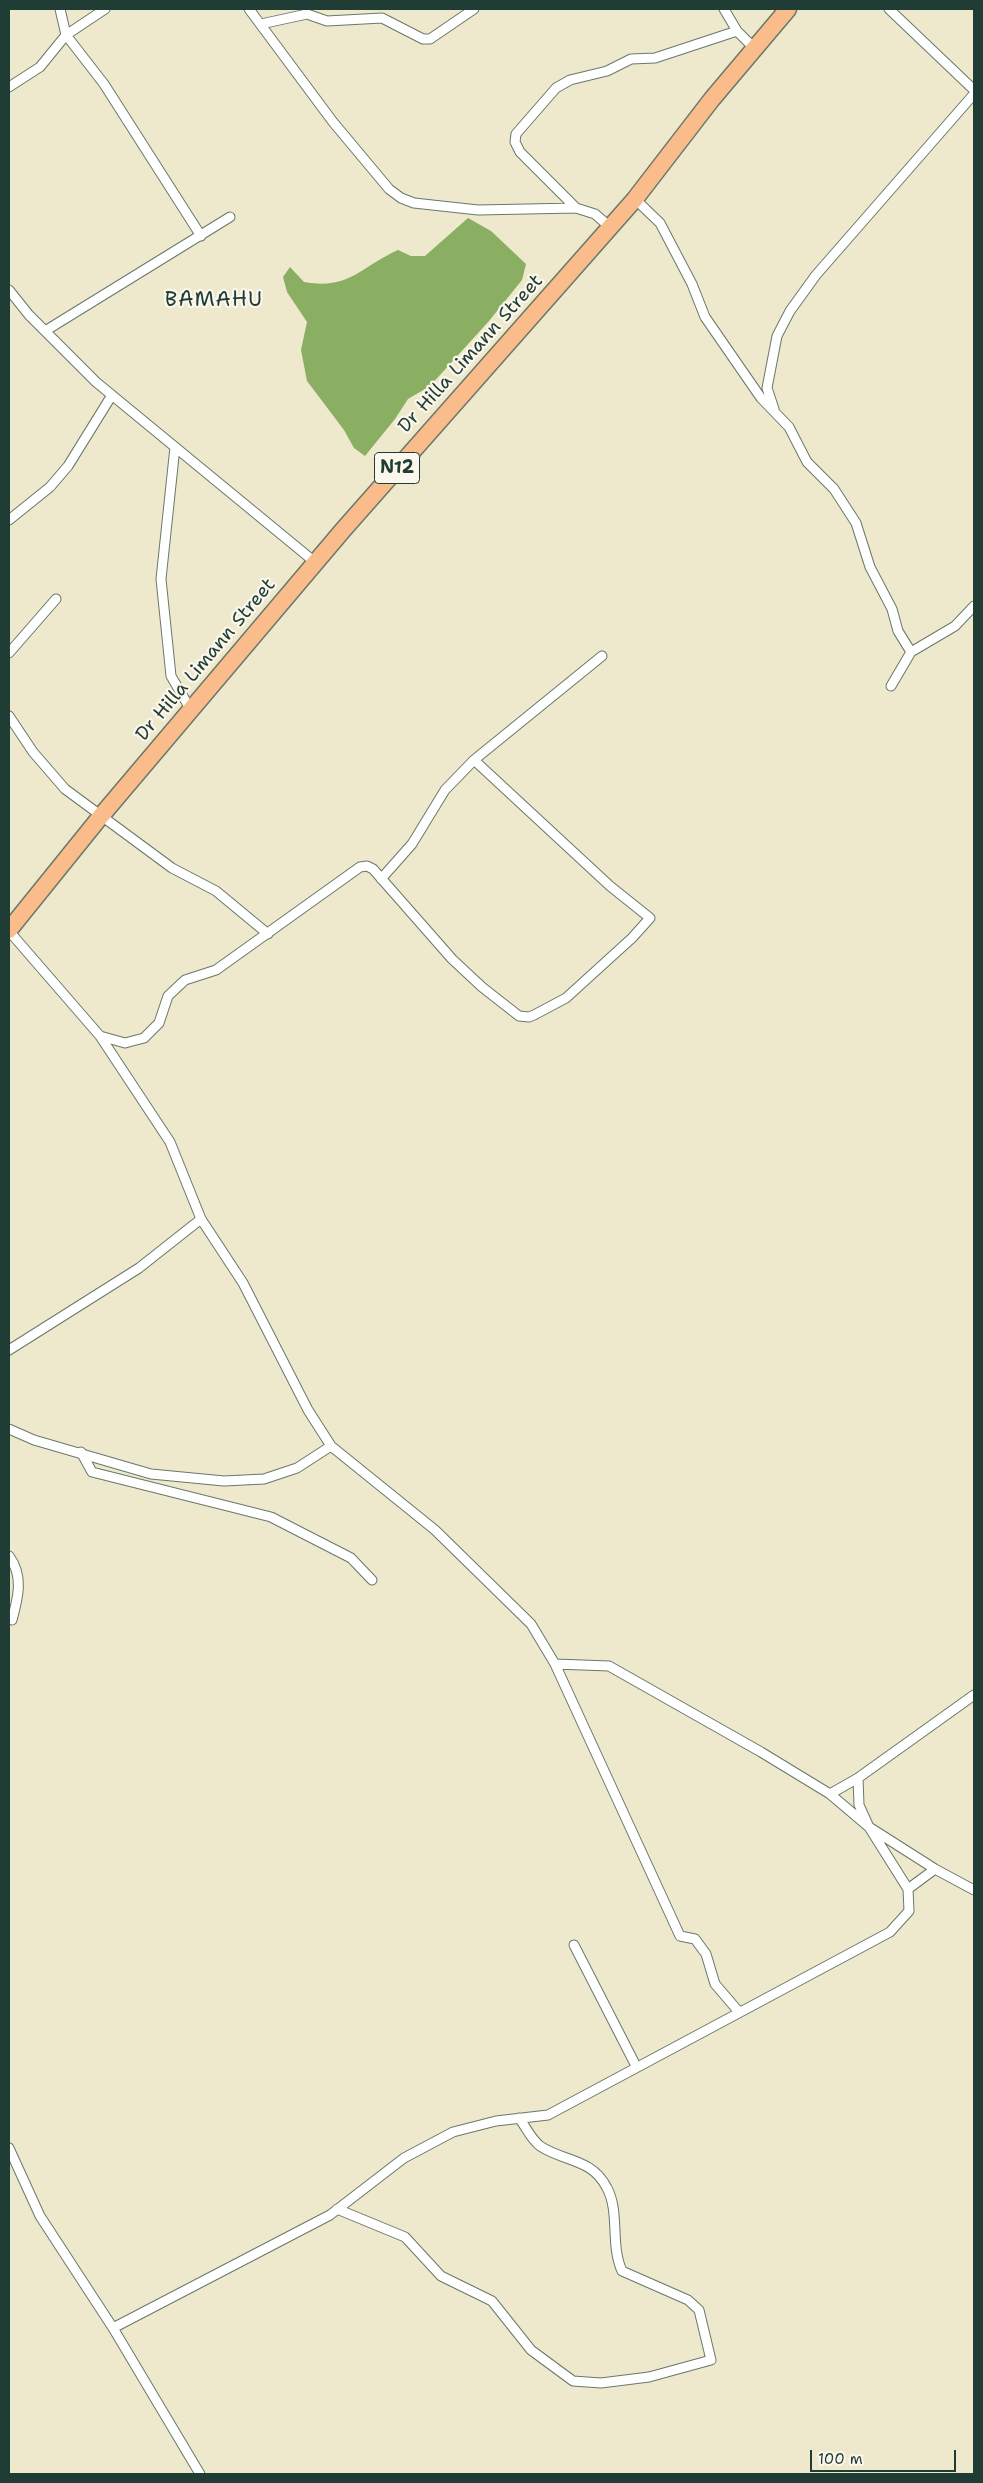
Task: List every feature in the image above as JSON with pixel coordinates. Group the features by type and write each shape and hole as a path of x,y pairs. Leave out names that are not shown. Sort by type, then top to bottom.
{"highway":[{"name":"Dr Hilla Limann Street","path":"9,930 101,816 316,563 635,199 712,99 788,9"}],"street":[{"path":"60,9 66,35 104,84 201,236"},
{"path":"9,87 40,67 66,35 105,9"},
{"path":"249,9 333,122 389,189 402,198 414,203 478,210 576,208 595,214 610,227"},
{"path":"261,24 307,14 327,21 369,13 423,39 430,40 474,9"},
{"path":"724,9 736,31 755,49"},
{"path":"889,9 974,90"},
{"path":"576,208 520,152 515,142 516,134 556,88 570,80 607,72 631,59 655,58 736,31"},
{"path":"774,410 767,388 777,336 790,310 816,275 974,94"},
{"path":"635,199 660,223 692,284 705,317 761,398 789,427 807,462 834,489 856,523 870,567 892,609 898,631 911,652"},
{"path":"45,331 230,217"},
{"path":"9,290 45,331 112,395 316,563"},
{"path":"9,520 50,487 68,466 112,395"},
{"path":"174,447 161,579 171,676 191,710"},
{"path":"9,653 56,599"},
{"path":"892,686 911,652 955,626 974,606"},
{"path":"381,879 412,844 445,790 474,760 602,656"},
{"path":"9,716 33,752 65,789 172,868 216,891 268,934"},
{"path":"100,1036 125,1043 144,1038 159,1023 168,996 185,980 216,970 360,867 366,866 373,869 458,965 482,987 520,1016 529,1018 566,998 632,938 650,918 610,886 474,760"},
{"path":"9,930 100,1036 170,1142 201,1219 243,1283 308,1410 331,1446 435,1530 531,1624 555,1664 680,1936 695,1939 706,1954 715,1984 739,2012"},
{"path":"9,1350 138,1268 201,1219"},
{"path":"9,1429 34,1440 81,1452 151,1474 224,1481 264,1479 297,1468 331,1446"},
{"path":"81,1452 92,1472 271,1517 351,1558 372,1580"},
{"path":"9,1556 16,1566 19,1594 12,1620"},
{"path":"555,1664 609,1666 761,1752 830,1794 869,1827 935,1869 974,1890"},
{"path":"830,1794 858,1778 974,1695"},
{"path":"112,2328 337,2210 404,2158 453,2132 496,2121 548,2115 636,2066 890,1932 908,1911 908,1888 869,1827 859,1804 858,1778"},
{"path":"908,1888 935,1869"},
{"path":"574,1945 636,2066"},
{"path":"337,2210 405,2237 441,2276 492,2301 531,2350 573,2381 601,2384 649,2377 711,2360 699,2310 688,2300 622,2271 616,2258 612,2205 608,2189 598,2175 584,2163 542,2146 535,2141 520,2118"},
{"path":"9,2148 40,2216 112,2328 200,2474"}],"green space":[{"path":"468,218 491,231 526,264 522,280 489,321 430,386 408,399 395,419 365,456 354,448 344,430 307,381 301,350 307,322 287,292 283,277 290,267 304,282 333,283 354,275 398,250 411,256 425,256"}],"district":[{"name":"BAMAHU","path":"214,301"}]}
